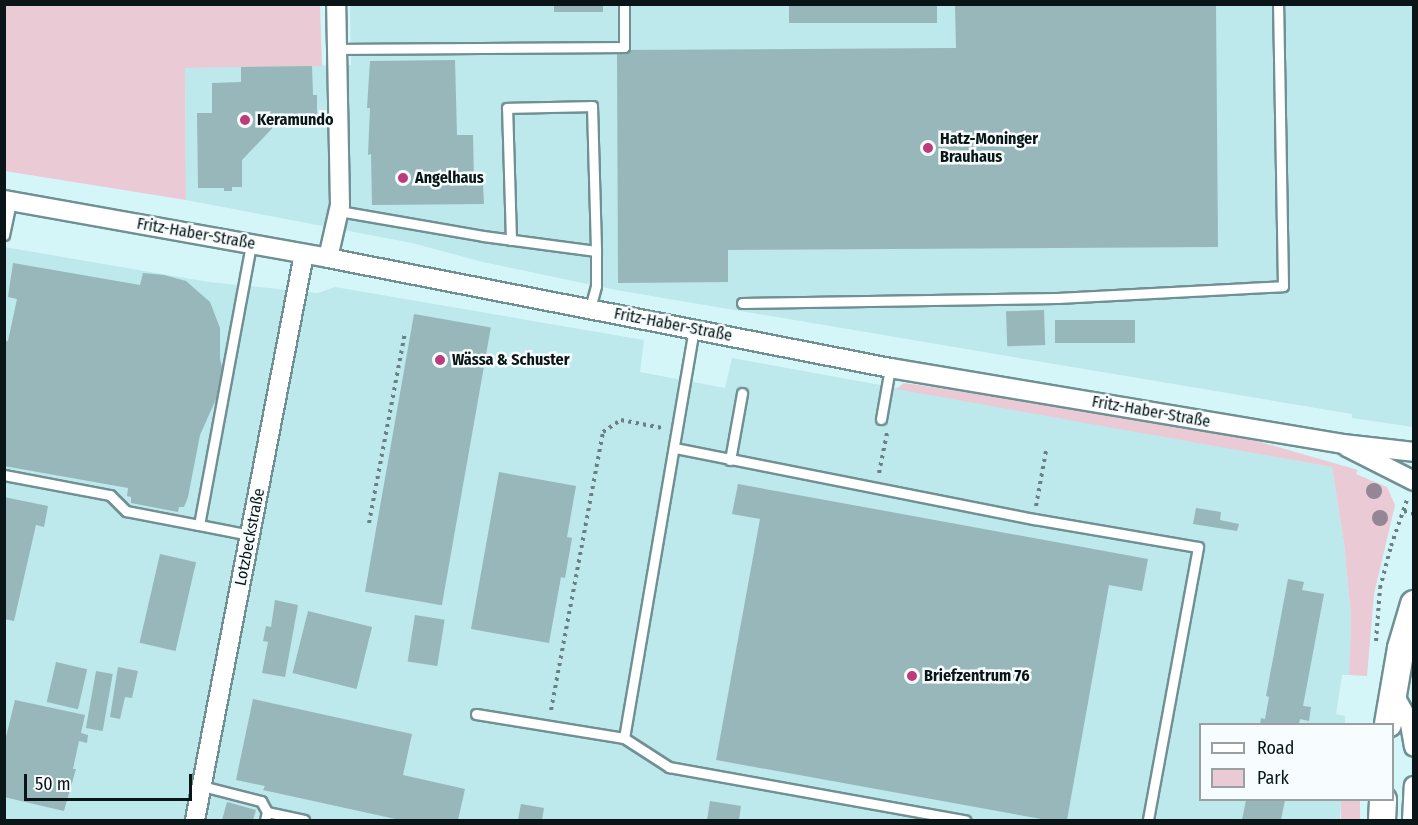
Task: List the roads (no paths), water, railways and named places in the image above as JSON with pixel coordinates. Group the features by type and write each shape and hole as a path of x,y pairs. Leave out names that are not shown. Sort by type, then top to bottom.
{"street":[{"path":"328,258 339,211 336,4"},
{"name":"Fritz-Haber-Straße","path":"8,201 328,258 890,368 1343,444 1413,452"},
{"name":"Lotzbeckstraße","path":"195,820 304,254"},
{"name":"Fritz-Haber-Straße","path":"1343,444 1412,487"},
{"path":"1388,723 1392,691 1407,639 1413,604"},
{"path":"1392,691 1413,740"},
{"path":"1412,820 1413,786"},
{"path":"1382,820 1383,801"}],"lane":[{"path":"337,49 624,47 624,4"},
{"path":"742,303 1057,298 1283,286 1278,4"},
{"path":"511,240 507,108 592,106 596,286 590,309"},
{"path":"4,235 8,201"},
{"path":"339,211 511,240 596,251"},
{"path":"199,525 251,244"},
{"path":"624,738 694,329"},
{"path":"881,419 890,368"},
{"path":"730,459 742,393"},
{"path":"675,448 1034,519 1198,547 1148,820"},
{"path":"4,475 110,495 126,511 250,535"},
{"path":"476,714 624,738 669,767 965,820"},
{"path":"202,786 261,801 266,816 304,820"}],"place":[{"name":"Keramundo","path":"245,120"},
{"name":"Hatz-Moninger Brauhaus","path":"928,148"},
{"name":"Angelhaus","path":"403,178"},
{"name":"Wässa & Schuster","path":"440,360"},
{"name":"Briefzentrum 76","path":"912,676"}]}
